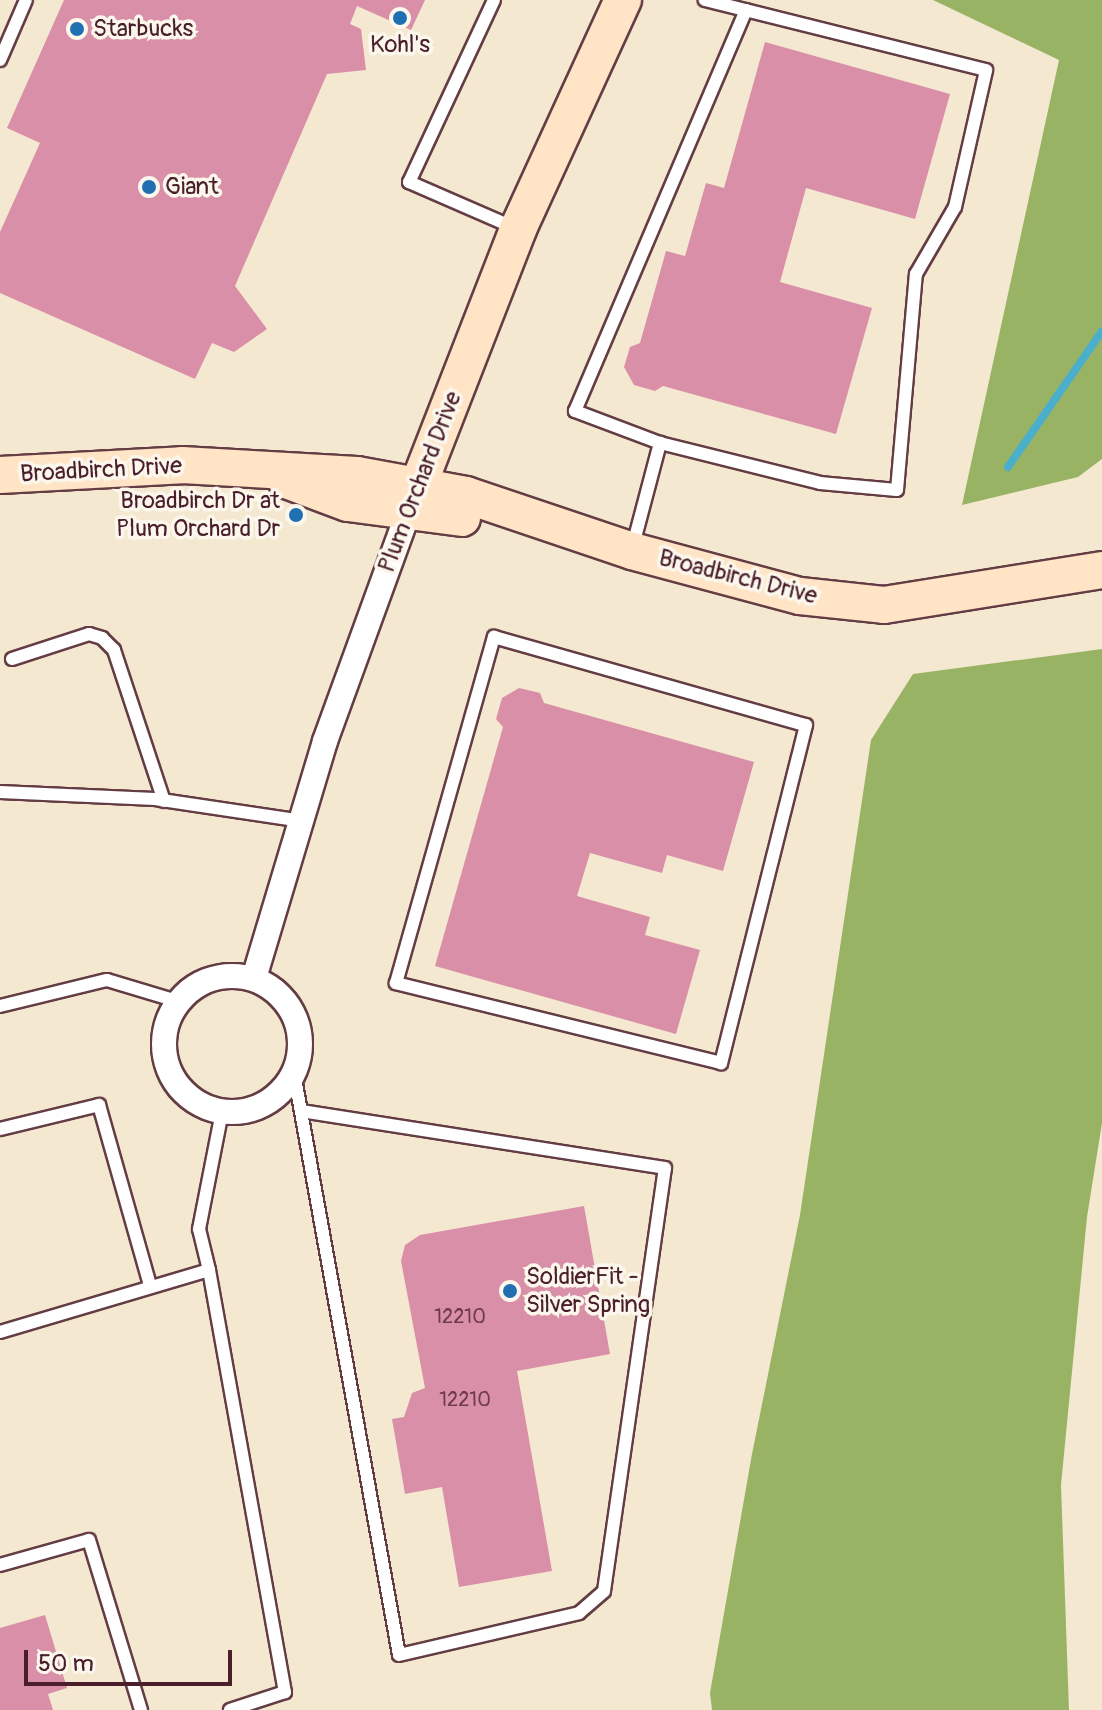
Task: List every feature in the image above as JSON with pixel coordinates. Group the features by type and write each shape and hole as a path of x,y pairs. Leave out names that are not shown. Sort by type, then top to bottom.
{"street":[{"name":"Plum Orchard Drive","path":"254,978 325,741 413,498 518,229 623,0"},
{"name":"Broadbirch Drive","path":"0,475 182,465 251,467 348,503 466,495 632,551 800,596 884,605 1102,570"},
{"path":"225,975 254,978 274,989 294,1017 301,1051 294,1073 265,1105 222,1112 195,1102 174,1082 163,1056 164,1027 177,1001 199,983 225,975"}],"lane":[{"path":"0,60 26,0"},
{"path":"494,0 409,182 518,229"},
{"path":"705,0 746,10 986,70 955,207 916,274 897,490 820,483 660,443 575,411 746,10"},
{"path":"632,551 660,443"},
{"path":"12,659 89,634 102,638 114,650 164,801"},
{"path":"494,637 806,725 721,1063 396,983 450,781 494,637"},
{"path":"0,792 164,801 302,821"},
{"path":"0,1006 107,980 177,1001"},
{"path":"294,1073 399,1655 579,1613 604,1591 665,1168 302,1111"},
{"path":"0,1129 99,1105 150,1285"},
{"path":"222,1112 199,1229 285,1692 230,1710"},
{"path":"0,1332 209,1270"},
{"path":"0,1565 89,1540 141,1710"}],"green space":[{"path":"933,0 1102,0 1102,459 1078,477 962,505 1059,60"},
{"path":"1102,649 1102,1123 1087,1217 1061,1485 1069,1710 712,1710 710,1693 752,1454 800,1215 871,740 913,674"}],"building":[{"name":"Giant","path":"64,0 425,0 411,30 357,6 350,24 361,29 366,70 327,74 235,286 267,329 234,352 212,343 195,379 0,293 0,232 40,143 7,128"},
{"path":"765,42 950,94 915,219 806,188 780,282 872,308 836,434 663,386 655,391 634,385 624,367 630,347 640,343 666,251 685,256 706,183 724,188"},
{"path":"519,688 540,693 544,703 754,762 723,871 667,855 662,873 590,853 577,896 650,917 645,935 700,950 676,1034 435,966 503,727 496,719 502,698"},
{"path":"584,1206 610,1354 517,1371 552,1571 459,1587 442,1487 405,1494 392,1419 404,1417 412,1393 425,1388 401,1261 405,1245 420,1235"},
{"path":"45,1615 67,1688 48,1694 53,1710 0,1710 0,1628"}],"waterway":[{"path":"1008,467 1102,331"}],"place":[{"name":"Kohl's","path":"400,18"},
{"name":"Starbucks","path":"77,29"},
{"name":"Giant","path":"149,187"},
{"name":"Broadbirch Dr at Plum Orchard Dr","path":"296,515"},
{"name":"SoldierFit - Silver Spring","path":"510,1291"}]}
